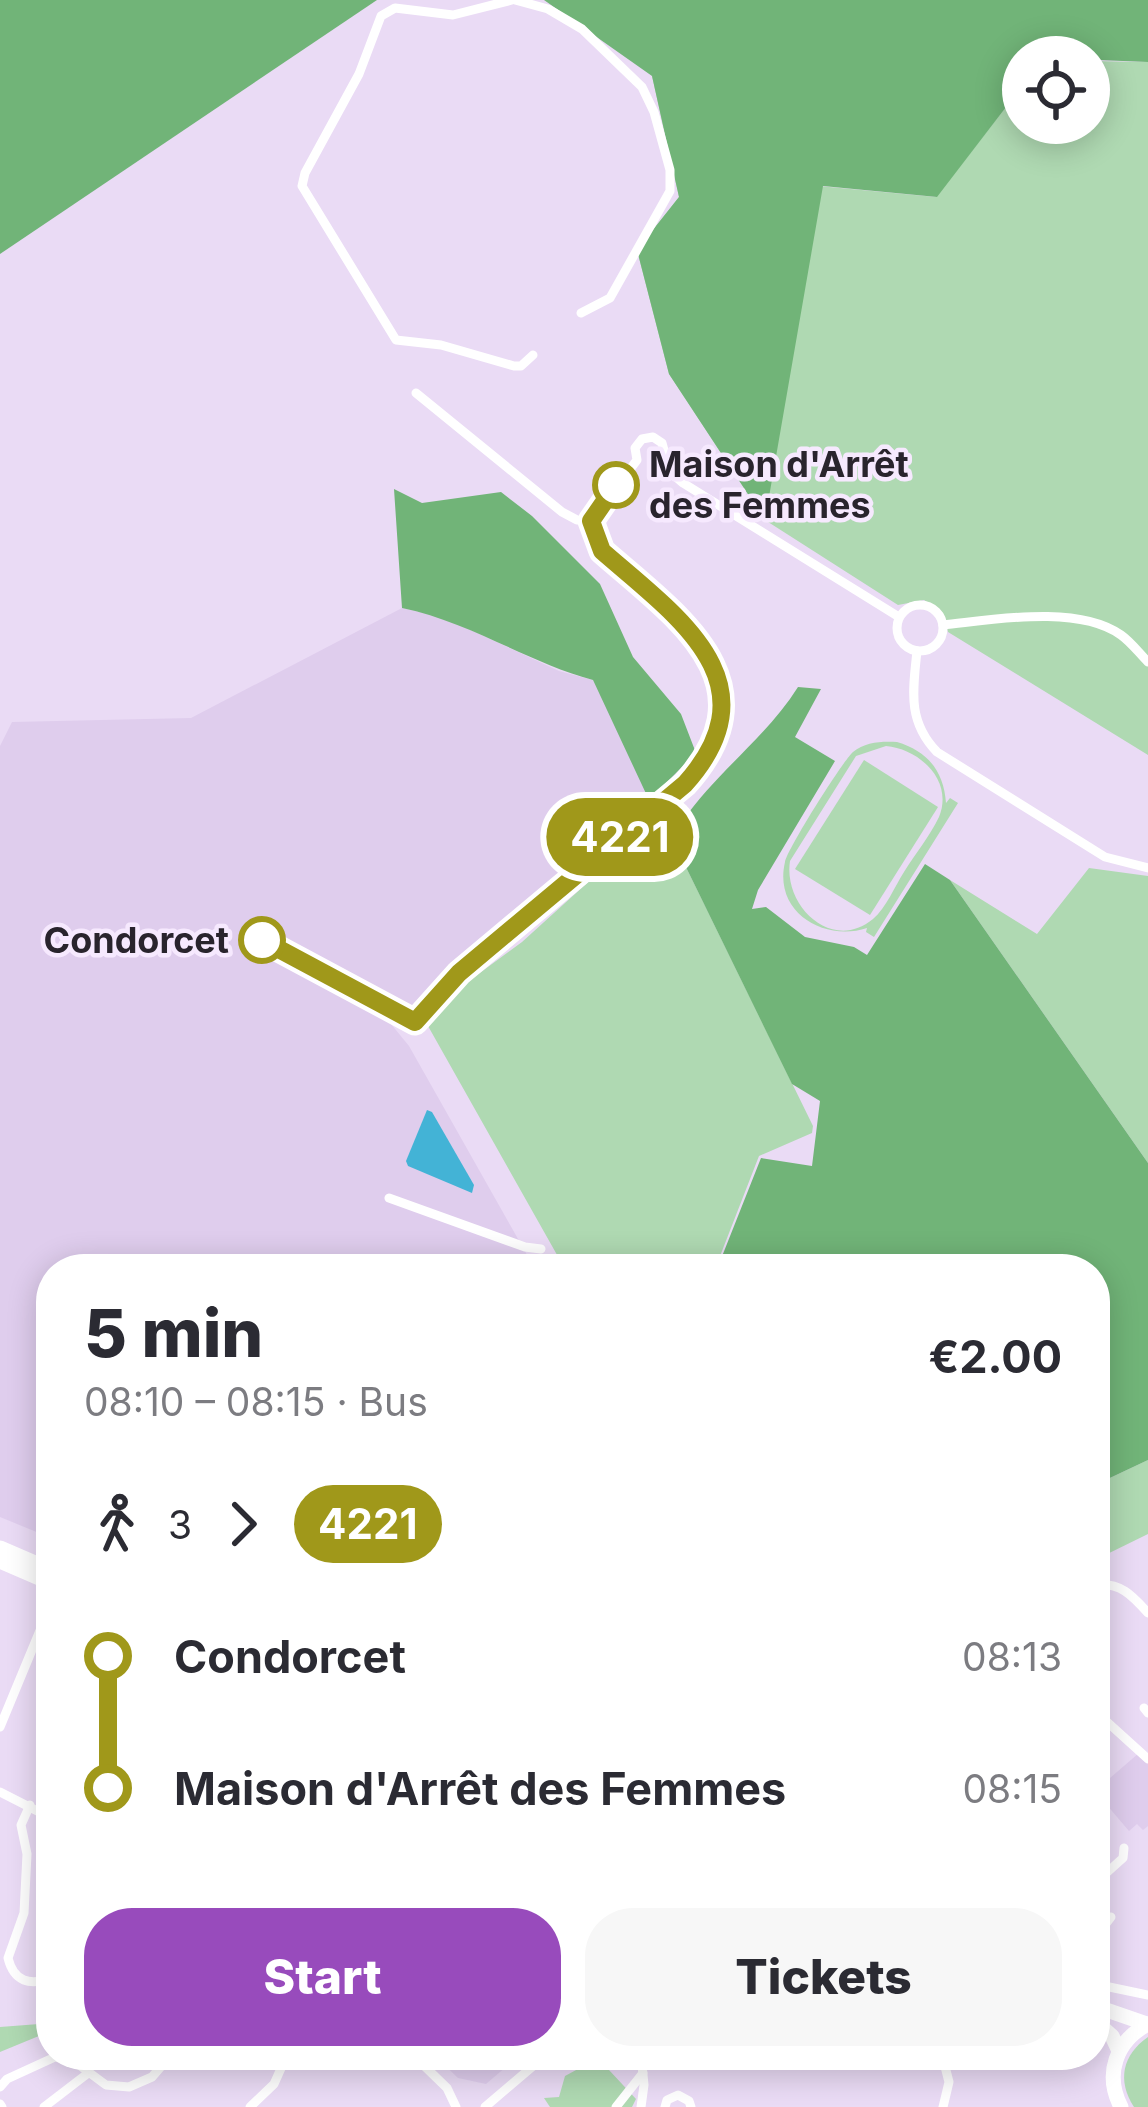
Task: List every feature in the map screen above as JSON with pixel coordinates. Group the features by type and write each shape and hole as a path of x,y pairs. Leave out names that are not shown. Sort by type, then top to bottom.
{"main road":[{"path":"0,1548 36,1564"},
{"path":"0,1562 36,1577"},
{"path":"1110,2011 1148,2024"},
{"path":"1116,2104 1112,2075 1119,2051 1130,2035 1148,2024"},
{"path":"1110,2034 1119,2051"}],"street":[{"path":"532,355 521,366 514,366 441,345 396,340 302,186 381,16 395,8 452,15 513,0 564,16 597,41 650,100 670,170 670,191 610,298 581,314"},
{"path":"416,393 562,512 591,521"},
{"path":"591,521 638,460 638,443 653,437 665,448 660,463"},
{"path":"638,460 646,466 660,463"},
{"path":"660,463 683,483 899,617"},
{"path":"591,521 602,551 644,587"},
{"path":"899,617 912,607 928,607 943,625 934,646 917,651"},
{"path":"899,617 899,638 917,651"},
{"path":"943,625 1034,617 1082,620 1119,633 1148,662"},
{"path":"917,651 913,708 920,731 937,752 1105,857 1148,868"},
{"path":"415,1022 459,973"},
{"path":"388,1198 541,1249"},
{"path":"1110,1584 1124,1589 1148,1612"},
{"path":"0,1727 36,1640"},
{"path":"1110,1725 1148,1759"},
{"path":"0,1792 36,1809"},
{"path":"30,1805 21,1825 27,1854 24,1913 8,1958 14,1974 36,1984"},
{"path":"1110,1869 1123,1858 1124,1848"},
{"path":"1110,1987 1148,1995"},
{"path":"0,2087 36,2066"},
{"path":"83,2070 106,2085 134,2086 160,2070"},
{"path":"250,2107 274,2084 280,2070"},
{"path":"428,2070 447,2088 456,2107"},
{"path":"485,2107 528,2070"},
{"path":"943,2107 949,2082 946,2070"},
{"path":"642,2071 642,2104 664,2106 678,2095 691,2107"},
{"path":"616,2107 642,2071"},
{"path":"44,2107 87,2074"}],"shaded area":[{"path":"402,608 443,617 559,671 593,680 650,790 649,800 391,1024 409,1046 527,1254 36,1254 36,1532 0,1517 0,746 12,722 191,718"},
{"path":"1139,1753 1148,1763 1148,1826 1143,1830 1137,1824 1129,1831 1110,1809 1110,1778"},
{"path":"450,2070 502,2070 486,2084 458,2078"}],"green space":[{"path":"0,0 377,0 0,254"},
{"path":"544,0 1148,0 1148,62 1110,60 1110,36 1002,36 1002,112 937,197 823,186 765,520 669,374 637,250 679,197 652,76"},
{"path":"1110,61 1148,62 1148,755 948,632 942,612 924,600 898,605 765,520 669,374 637,250 679,197 652,76 808,185 936,197 1002,112 1002,144 1110,144"},
{"path":"394,489 422,503 501,492 600,584 633,657 681,714 696,753 649,800 593,680 402,608"},
{"path":"798,687 821,689 795,737 835,761 758,890 752,909 766,907 805,937 854,947 867,955 925,864 950,880 1148,1163 1148,1460 1110,1478 1110,1254 723,1254 761,1158 812,1166 820,1101 792,1084 661,816 675,813 682,822"},
{"path":"897,742 926,757 938,772 946,803 950,798 958,803 874,937 867,928 851,931 835,931 819,927 795,909 787,896 785,862 853,752 868,744","holes":["886,746 921,760 938,779 942,791 939,817 873,919 842,931 827,927 814,920 794,894 790,861 856,756"]},
{"path":"864,760 938,807 870,915 795,869"},
{"path":"661,816 813,1126 812,1133 759,1156 721,1254 557,1254 428,1026 428,1011 522,942"},
{"path":"1089,868 1148,876 1148,1163 950,880 1037,934"},
{"path":"1148,1460 1148,1534 1110,1553 1110,1478"},
{"path":"36,2024 36,2037 0,2052 0,2027"},
{"path":"1148,2037 1148,2107 1134,2107 1125,2088 1125,2069 1132,2052"},
{"path":"576,2070 609,2070 636,2099 632,2107 550,2107 544,2098 559,2097 565,2076"}],"water":[{"path":"427,1110 474,1185 472,1193 408,1166"}],"bus line":[{"name":"4221","path":"262,940 415,1022 459,973 701,766 719,723 716,676 709,653 695,634 596,542 591,521 616,485"}],"place":[{"name":"Maison d'Arrêt des Femmes","path":"616,485"},
{"name":"Condorcet","path":"262,940"}]}
